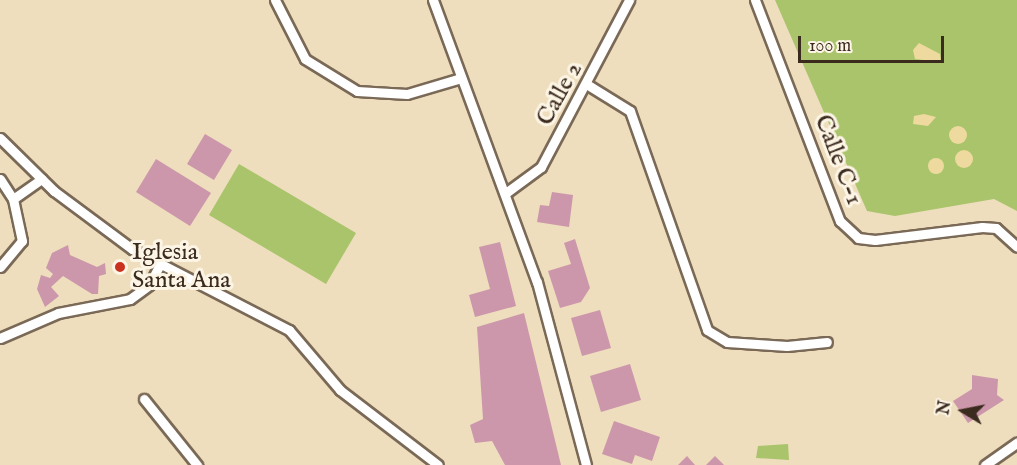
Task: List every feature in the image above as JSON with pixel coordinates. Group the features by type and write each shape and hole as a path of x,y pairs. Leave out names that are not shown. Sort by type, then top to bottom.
{"street":[{"path":"275,0 305,59 357,91 407,94 461,78"},
{"path":"433,0 461,78 507,192 586,465"},
{"name":"Calle 2","path":"507,192 541,167 588,86 629,0"},
{"name":"Calle C-1","path":"755,0 846,226 858,237 875,240 942,229 996,228 1017,247"},
{"path":"588,86 630,111 707,330 727,342 787,346 827,342"},
{"path":"0,138 42,179 132,249 289,330 340,390 438,465"},
{"path":"0,179 13,199 22,242 0,267"},
{"path":"13,199 42,179"},
{"path":"0,338 58,313 130,299 149,285 160,264"},
{"path":"144,399 197,465"},
{"path":"985,465 1017,443"}],"green space":[{"path":"775,0 1017,0 1017,211 994,199 895,216 867,211"},
{"path":"239,164 356,233 326,284 209,215"},
{"path":"788,444 789,460 756,458 758,446"}],"sand":[{"path":"919,43 940,54 941,62 915,59 913,50"},
{"path":"924,114 936,117 928,126 913,124 914,116"},
{"path":"958,126 964,129 967,135 964,141 958,144 952,141 949,135 952,129"},
{"path":"964,150 970,153 973,159 970,165 964,168 958,165 955,159 958,153"},
{"path":"933,158 939,158 944,166 942,172 933,174 928,169 928,163"}],"building":[{"path":"205,134 232,150 214,180 187,164"},
{"path":"156,159 211,193 190,226 136,192"},
{"path":"552,192 573,195 569,227 537,222 540,205 549,206"},
{"path":"575,239 590,288 581,302 560,308 548,271 571,264 564,243"},
{"path":"500,242 516,306 475,317 469,295 490,289 479,247"},
{"path":"68,245 70,255 97,267 105,263 106,274 99,276 98,294 92,294 63,276 51,287 59,296 45,307 37,289 41,275 50,278 53,274 46,268 52,253"},
{"path":"600,310 611,348 582,356 571,318"},
{"path":"524,313 561,465 505,465 492,441 475,443 470,425 483,419 477,327"},
{"path":"630,364 641,400 601,412 590,376"},
{"path":"972,375 998,379 997,395 1004,400 968,423 953,401 972,389"},
{"path":"614,421 660,437 652,461 635,455 632,464 602,454"},
{"path":"687,456 695,465 678,465"},
{"path":"715,456 724,465 706,465"}],"place":[{"name":"Iglesia Santa Ana","path":"120,267"}]}
